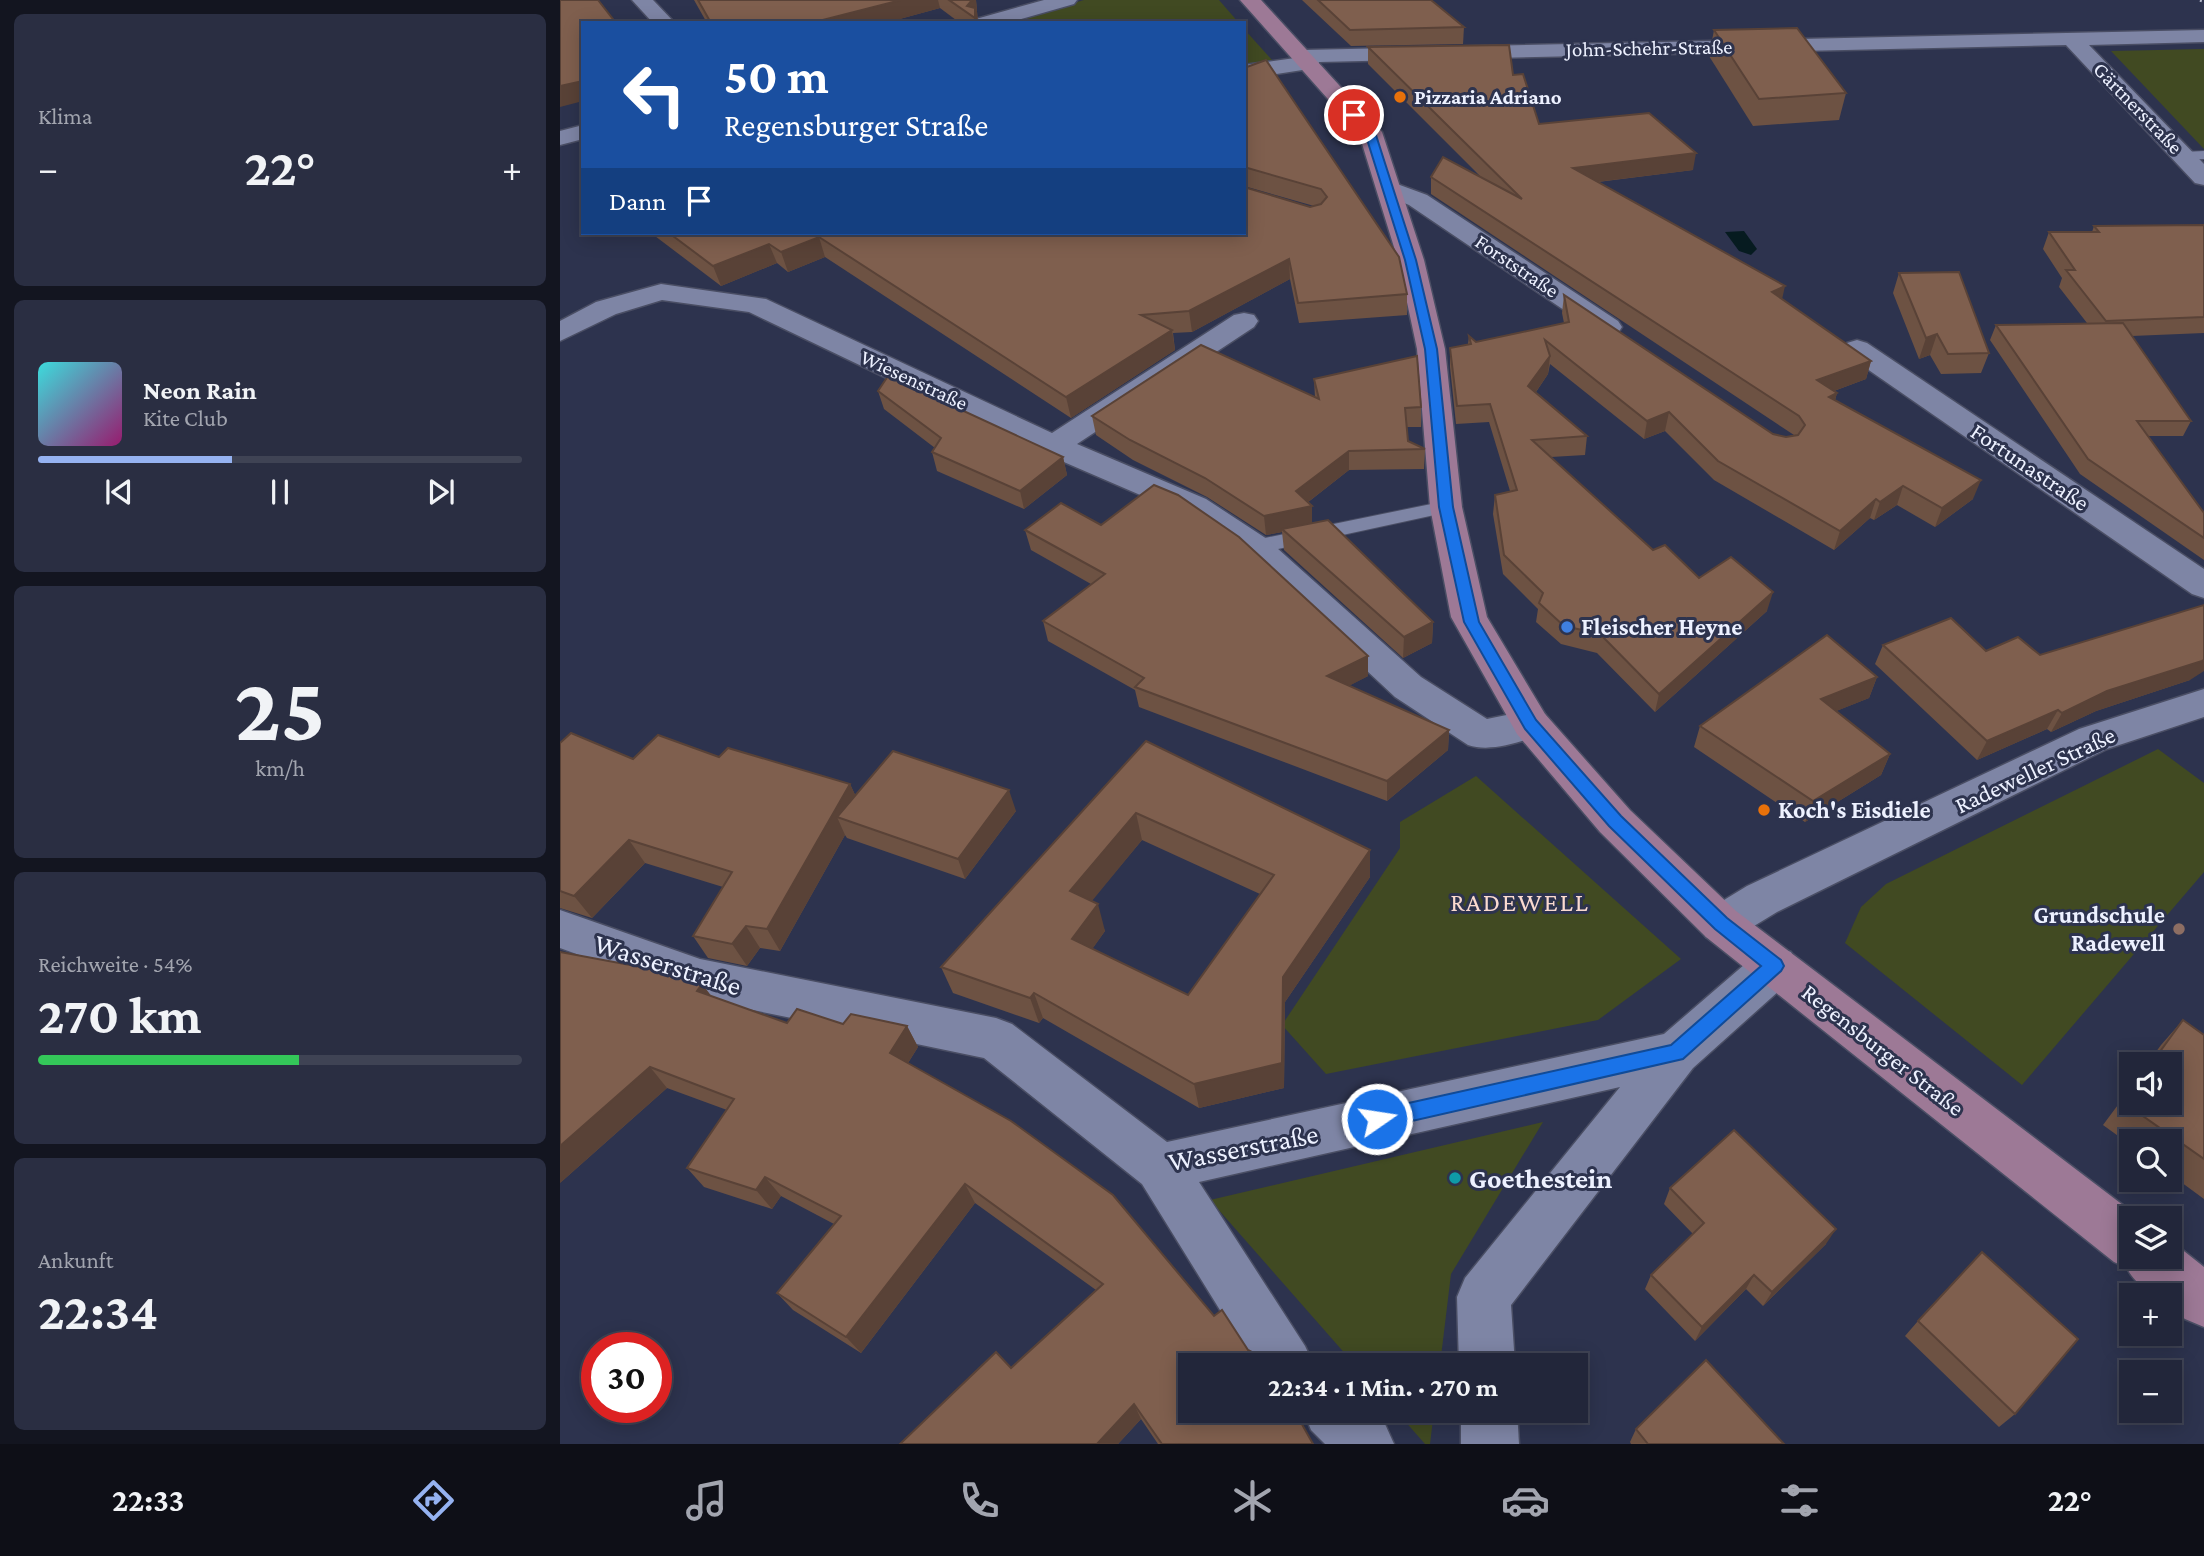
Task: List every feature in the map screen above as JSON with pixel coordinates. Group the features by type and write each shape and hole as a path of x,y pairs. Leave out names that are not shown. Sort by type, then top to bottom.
{"main road":[{"name":"Regensburger Straße","path":"1250,0 1370,132 1411,260 1431,349 1446,507 1469,617 1531,724 1615,821 1721,924 2119,1234"},
{"path":"2165,1269 2204,1300"}],"street":[{"path":"642,0 663,21"},
{"path":"990,21 1067,0"},
{"name":"John-Schehr-Straße","path":"1246,72 1306,60 2204,36"},
{"name":"Gärtnerstraße","path":"2072,39 2193,155 2204,178"},
{"path":"560,138 581,133"},
{"name":"Forststraße","path":"1389,188 1418,200 1625,338"},
{"name":"Wiesenstraße","path":"560,331 606,308 661,292 756,305 1054,446 1194,506 1255,547 1408,687 1482,735 1531,724"},
{"path":"1054,446 1244,321"},
{"name":"Fortunastraße","path":"1857,349 2204,586"},
{"name":"Radeweller Straße","path":"1721,924 1762,899 2093,739 2204,703"},
{"name":"Wasserstraße","path":"560,929 700,979 996,1039 1160,1167 1676,1053 1775,966"},
{"path":"1486,1353 1484,1297 1676,1053"},
{"path":"1160,1167 1278,1353"},
{"path":"1344,1423 1365,1444"},
{"path":"1489,1423 1490,1444"}],"lane":[{"path":"1255,547 1446,507"}],"green space":[{"path":"1084,0 1219,0 1237,21 1008,21"},
{"path":"1246,31 1272,60 1246,66"},
{"path":"2204,49 2204,149 2111,51"},
{"path":"2158,749 2204,783 2204,872 2022,1085 1845,943 1861,907 1886,884"},
{"path":"1476,776 1681,959 1598,1020 1326,1074 1282,1025 1400,848 1400,822"},
{"path":"1543,1122 1451,1274 1441,1353 1344,1353 1210,1200"},
{"path":"1407,1423 1433,1423 1430,1444 1425,1444"}],"shaded area":[{"path":"1744,231 1757,249 1751,255 1739,251 1725,232"}],"building":[{"path":"560,0 598,0 614,21 581,21 581,81 560,86"},
{"path":"698,0 901,0 819,21 710,21"},
{"path":"949,0 972,0 967,6 975,8 975,18"},
{"path":"1318,0 1431,0 1464,27 1350,30"},
{"path":"1797,28 1846,93 1759,99 1714,30"},
{"path":"1509,45 1513,75 1523,74 1539,124 1649,113 1696,153 1573,168 1785,286 1772,292 1871,361 1817,380 1837,393 1829,397 1981,480 1942,508 1903,486 1880,502 1876,499 1840,531 1718,461 1669,412 1647,421 1545,340 1550,356 1528,386 1587,436 1532,440 1653,550 1665,545 1699,578 1731,557 1773,592 1659,694 1600,634 1564,626 1539,603 1543,593 1504,555 1495,495 1517,490 1490,404 1457,406 1450,348 1471,344 1469,336 1476,342 1569,322 1564,295 1773,434 1786,437 1798,435 1805,425 1799,416 1431,177 1443,157 1522,199 1368,47"},
{"path":"1266,60 1399,257 1407,294 1298,303 1289,259 1189,311 1141,315 1172,330 1066,397 819,237 781,252 769,244 713,266 672,235 1246,235 1246,188 1310,207 1321,204 1327,197 1321,189 1246,168 1246,67"},
{"path":"2204,225 2204,317 2106,321 2066,270 2075,270 2049,232 2099,232 2094,226"},
{"path":"1959,272 1989,353 1948,354 1937,334 1926,338 1899,273"},
{"path":"2123,323 2191,421 2137,421 2204,513 2204,538 2088,459 1996,325"},
{"path":"1201,345 1319,399 1314,379 1417,356 1421,407 1405,408 1408,441 1425,449 1349,451 1296,491 1312,506 1264,516 1205,478 1130,440 1092,416"},
{"path":"888,376 1063,457 1020,491 932,452 941,438 878,391"},
{"path":"1154,485 1178,495 1239,537 1368,656 1327,676 1449,730 1387,781 1135,687 1144,678 1043,621 1105,574 1025,530 1061,503 1101,525"},
{"path":"1328,520 1433,622 1404,637 1282,529"},
{"path":"2204,605 2204,660 2107,691 2062,713 2058,710 1987,741 1883,645 1951,618 1986,651 2018,637 2040,655"},
{"path":"1827,635 1877,677 1821,699 1890,754 1813,801 1700,726"},
{"path":"571,733 633,759 658,735 719,757 728,748 850,784 767,929 746,926 732,944 693,936 732,872 629,840 574,896 560,891 560,743"},
{"path":"1146,741 1370,850 1283,977 1282,1063 1194,1084 1034,993 1030,998 941,967","holes":["1136,813 1274,875 1188,995 1072,939 1098,904 1070,891"]},
{"path":"893,751 1009,790 958,859 837,817"},
{"path":"560,952 657,970 702,984 697,991 787,1023 797,1009 843,1024 851,1014 907,1026 890,1053 1011,1121 1113,1195 1214,1316 1222,1310 1248,1350 1253,1353 1178,1353 1178,1423 1301,1423 1313,1444 1162,1444 1134,1404 1097,1444 900,1444 996,1352 1011,1368 1103,1284 965,1184 846,1337 777,1293 841,1216 765,1177 756,1190 687,1168 734,1099 650,1067 560,1146"},
{"path":"2183,1020 2204,1035 2204,1159 2182,1144 2182,1129 2161,1129 2141,1115 2182,1115 2182,1052 2160,1052"},
{"path":"1734,1130 1836,1229 1772,1292 1754,1275 1702,1327 1651,1275 1704,1223 1670,1188"},
{"path":"1982,1252 2078,1339 2015,1414 1918,1321"},
{"path":"1706,1360 1784,1444 1648,1444 1636,1429"}],"railway":[{"path":"2200,0 2204,1"}],"place":[{"name":"Pizzaria Adriano","path":"1400,97"},
{"name":"Fleischer Heyne","path":"1567,627"},
{"name":"Koch's Eisdiele","path":"1764,810"},
{"name":"Grundschule Radewell","path":"2179,929"},
{"name":"Goethestein","path":"1455,1178"}],"district":[{"name":"RADEWELL","path":"1520,902"}],"route":[{"path":"1354,115 1370,132 1411,260 1431,349 1446,507 1469,617 1531,724 1615,821 1721,924 1775,966 1676,1053 1377,1119"}]}
